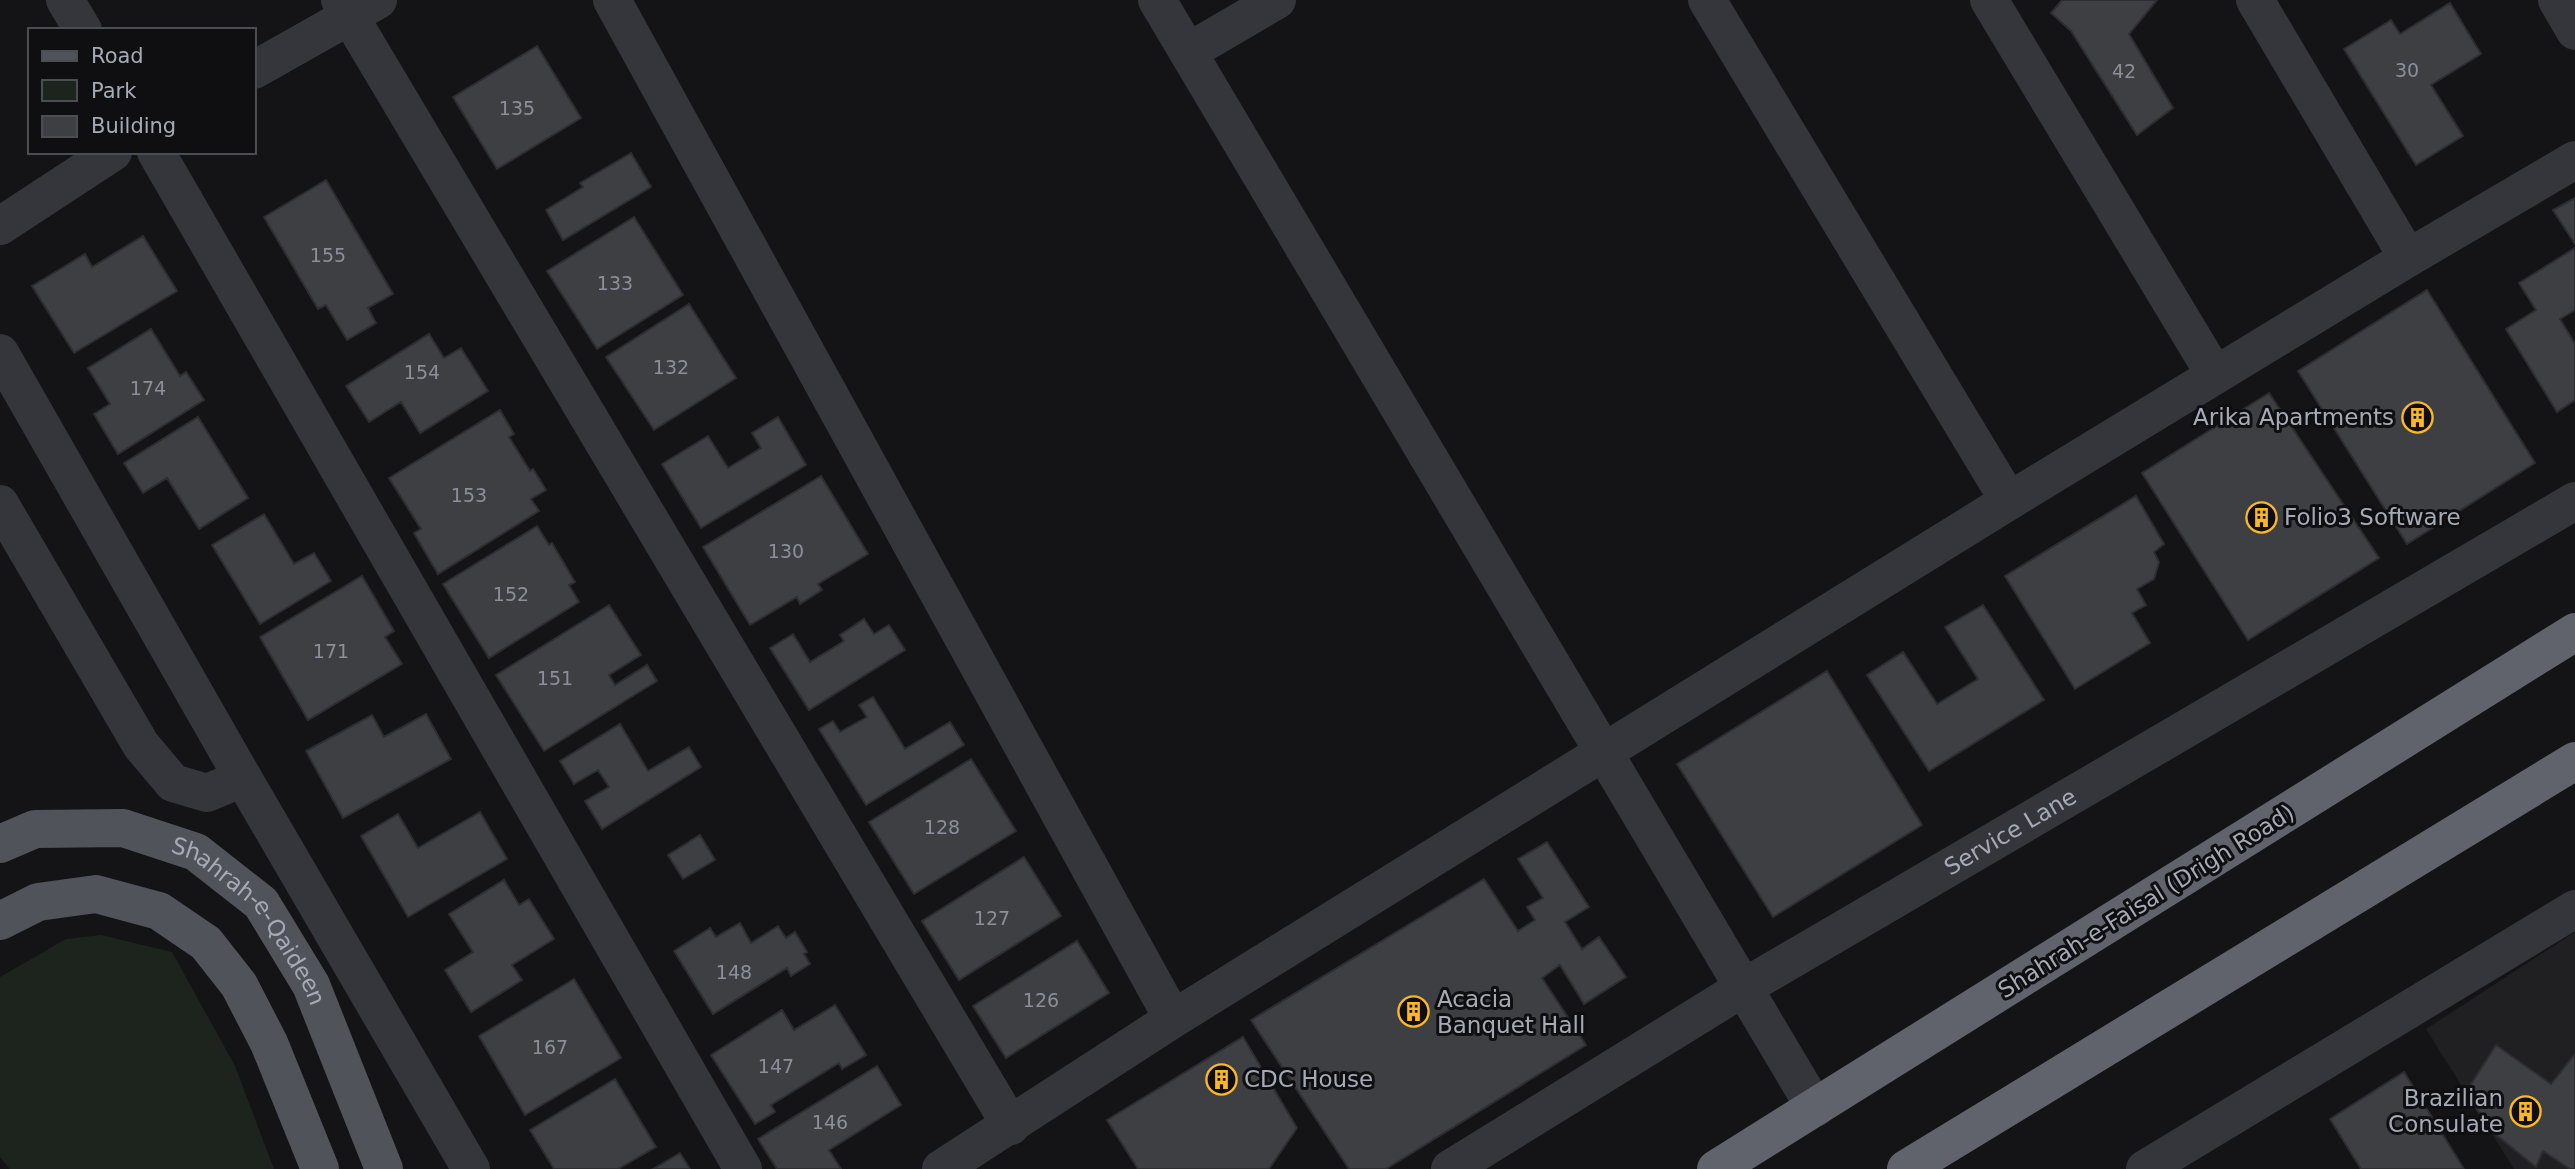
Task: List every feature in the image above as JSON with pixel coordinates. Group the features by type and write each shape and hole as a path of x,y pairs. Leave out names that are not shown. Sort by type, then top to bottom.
{"highway":[{"name":"Shahrah-e-Faisal (Drigh Road)","path":"1716,1169 2575,632"},
{"path":"1906,1169 2575,761"}],"main road":[{"name":"Shahrah-e-Qaideen","path":"0,844 35,829 123,828 196,852 261,903 311,985 384,1169"},
{"name":"Shahrah-e-Qaideen","path":"0,921 38,902 96,894 159,911 206,943 239,985 269,1043 320,1169"}],"street":[{"path":"65,0 82,28"},
{"path":"612,0 1172,1019"},
{"path":"1157,0 1815,1108"},
{"path":"1188,52 1277,0"},
{"path":"1707,0 2009,501"},
{"path":"1989,0 2215,375"},
{"path":"2255,0 2408,258"},
{"path":"2557,0 2575,31"},
{"path":"256,69 356,5 1011,1126"},
{"path":"0,226 110,154"},
{"path":"157,154 743,1169"},
{"path":"941,1169 1172,1019 2009,501 2408,258 2575,160"},
{"path":"0,353 471,1169"},
{"name":"Service Lane","path":"1450,1169 1743,988 2575,501"},
{"path":"0,504 141,745 173,783 206,793 243,778"},
{"path":"2145,1169 2575,909"}],"shaded area":[{"path":"2575,932 2575,1169 2514,1169 2426,1029"}],"green space":[{"path":"101,935 172,952 235,1066 274,1169 10,1169 0,1157 0,977 66,939"}],"building":[{"path":"2062,0 2157,0 2129,34 2173,108 2137,135 2071,31 2051,13"},
{"path":"2450,3 2481,54 2431,85 2463,136 2416,165 2344,49 2391,20 2400,34"},
{"path":"537,46 581,118 497,169 453,97"},
{"path":"631,153 651,187 563,240 546,210 583,187 580,183"},
{"path":"326,180 393,294 368,308 376,323 347,340 326,305 318,309 264,217"},
{"path":"2575,198 2575,244 2553,210"},
{"path":"634,217 683,295 597,349 547,271"},
{"path":"143,236 177,291 74,353 32,286 85,254 92,267"},
{"path":"2575,248 2575,310 2560,319 2575,344 2575,400 2557,412 2506,329 2536,310 2519,283"},
{"name":"Arika Apartments","path":"2427,290 2535,463 2407,544 2298,371"},
{"path":"689,304 736,378 654,430 606,357"},
{"path":"151,329 180,376 186,372 204,400 118,454 94,414 110,404 88,368"},
{"path":"429,334 444,358 461,348 488,391 420,433 401,402 369,422 346,386"},
{"name":"Folio3 Software","path":"2269,393 2379,558 2248,640 2142,473"},
{"path":"500,410 514,434 509,437 530,471 533,469 546,490 531,499 539,511 438,574 414,533 421,529 389,478"},
{"path":"198,417 248,498 199,529 167,478 143,493 124,463"},
{"path":"778,417 806,465 701,528 662,464 708,436 728,468 761,448 752,433"},
{"path":"821,476 868,554 818,584 822,590 800,604 797,597 750,625 703,547"},
{"path":"2136,496 2164,544 2154,552 2159,562 2154,579 2137,589 2146,605 2132,613 2150,643 2075,689 2005,576"},
{"path":"264,514 294,564 314,553 331,581 260,624 212,545"},
{"path":"537,526 549,545 552,543 575,582 569,585 579,602 489,658 443,584"},
{"path":"362,576 394,631 385,637 402,664 308,720 260,637"},
{"path":"609,605 641,655 609,675 615,685 647,665 657,681 544,751 496,675"},
{"path":"1983,605 2044,700 1929,771 1867,675 1903,652 1937,704 1978,679 1945,627"},
{"path":"864,619 874,634 889,625 905,650 809,710 770,648 793,634 810,662 844,641 840,635"},
{"path":"1827,671 1922,825 1773,917 1677,764"},
{"path":"873,697 905,749 950,722 964,745 866,805 819,729 833,721 840,732 867,717 859,705"},
{"path":"426,714 451,759 343,818 306,751 372,715 384,737"},
{"path":"620,724 648,771 689,747 701,767 602,829 585,801 609,787 598,770 574,784 560,761"},
{"path":"971,759 1016,831 914,894 869,822"},
{"path":"480,812 507,859 408,917 361,836 398,814 418,848"},
{"path":"700,835 715,860 683,879 668,855"},
{"name":"Acacia Banquet Hall","path":"1547,842 1589,907 1565,922 1582,949 1599,937 1626,977 1584,1004 1560,965 1542,978 1586,1045 1386,1169 1349,1169 1251,1020 1484,879 1518,931 1535,920 1527,907 1543,898 1518,859"},
{"path":"1024,857 1061,916 959,980 922,921"},
{"path":"504,880 519,905 529,899 554,939 512,965 522,980 471,1012 445,970 473,952 449,914"},
{"path":"740,923 751,943 778,926 786,938 795,932 807,952 804,954 810,964 791,976 787,968 713,1014 674,951 710,928 716,937"},
{"path":"1077,941 1109,993 1006,1058 973,1006"},
{"path":"574,979 621,1058 525,1115 479,1036"},
{"path":"835,1005 866,1055 842,1069 839,1063 771,1105 775,1112 755,1124 711,1055 782,1010 794,1030"},
{"name":"CDC House","path":"1243,1037 1297,1128 1269,1169 1138,1169 1107,1120"},
{"name":"Brazilian Consulate","path":"2496,1045 2551,1084 2575,1054 2575,1169 2570,1169 2543,1151 2536,1167 2490,1130 2466,1092"},
{"path":"877,1066 901,1105 829,1150 841,1169 777,1169 758,1139"},
{"path":"2404,1072 2464,1169 2361,1169 2330,1119"},
{"path":"615,1079 656,1147 618,1169 554,1169 530,1130"},
{"path":"680,1153 690,1169 653,1169"}],"place":[{"name":"Arika Apartments","path":"2417,417"},
{"name":"Folio3 Software","path":"2261,517"},
{"name":"Acacia Banquet Hall","path":"1414,1012"},
{"name":"CDC House","path":"1221,1079"},
{"name":"Brazilian Consulate","path":"2526,1111"}]}
